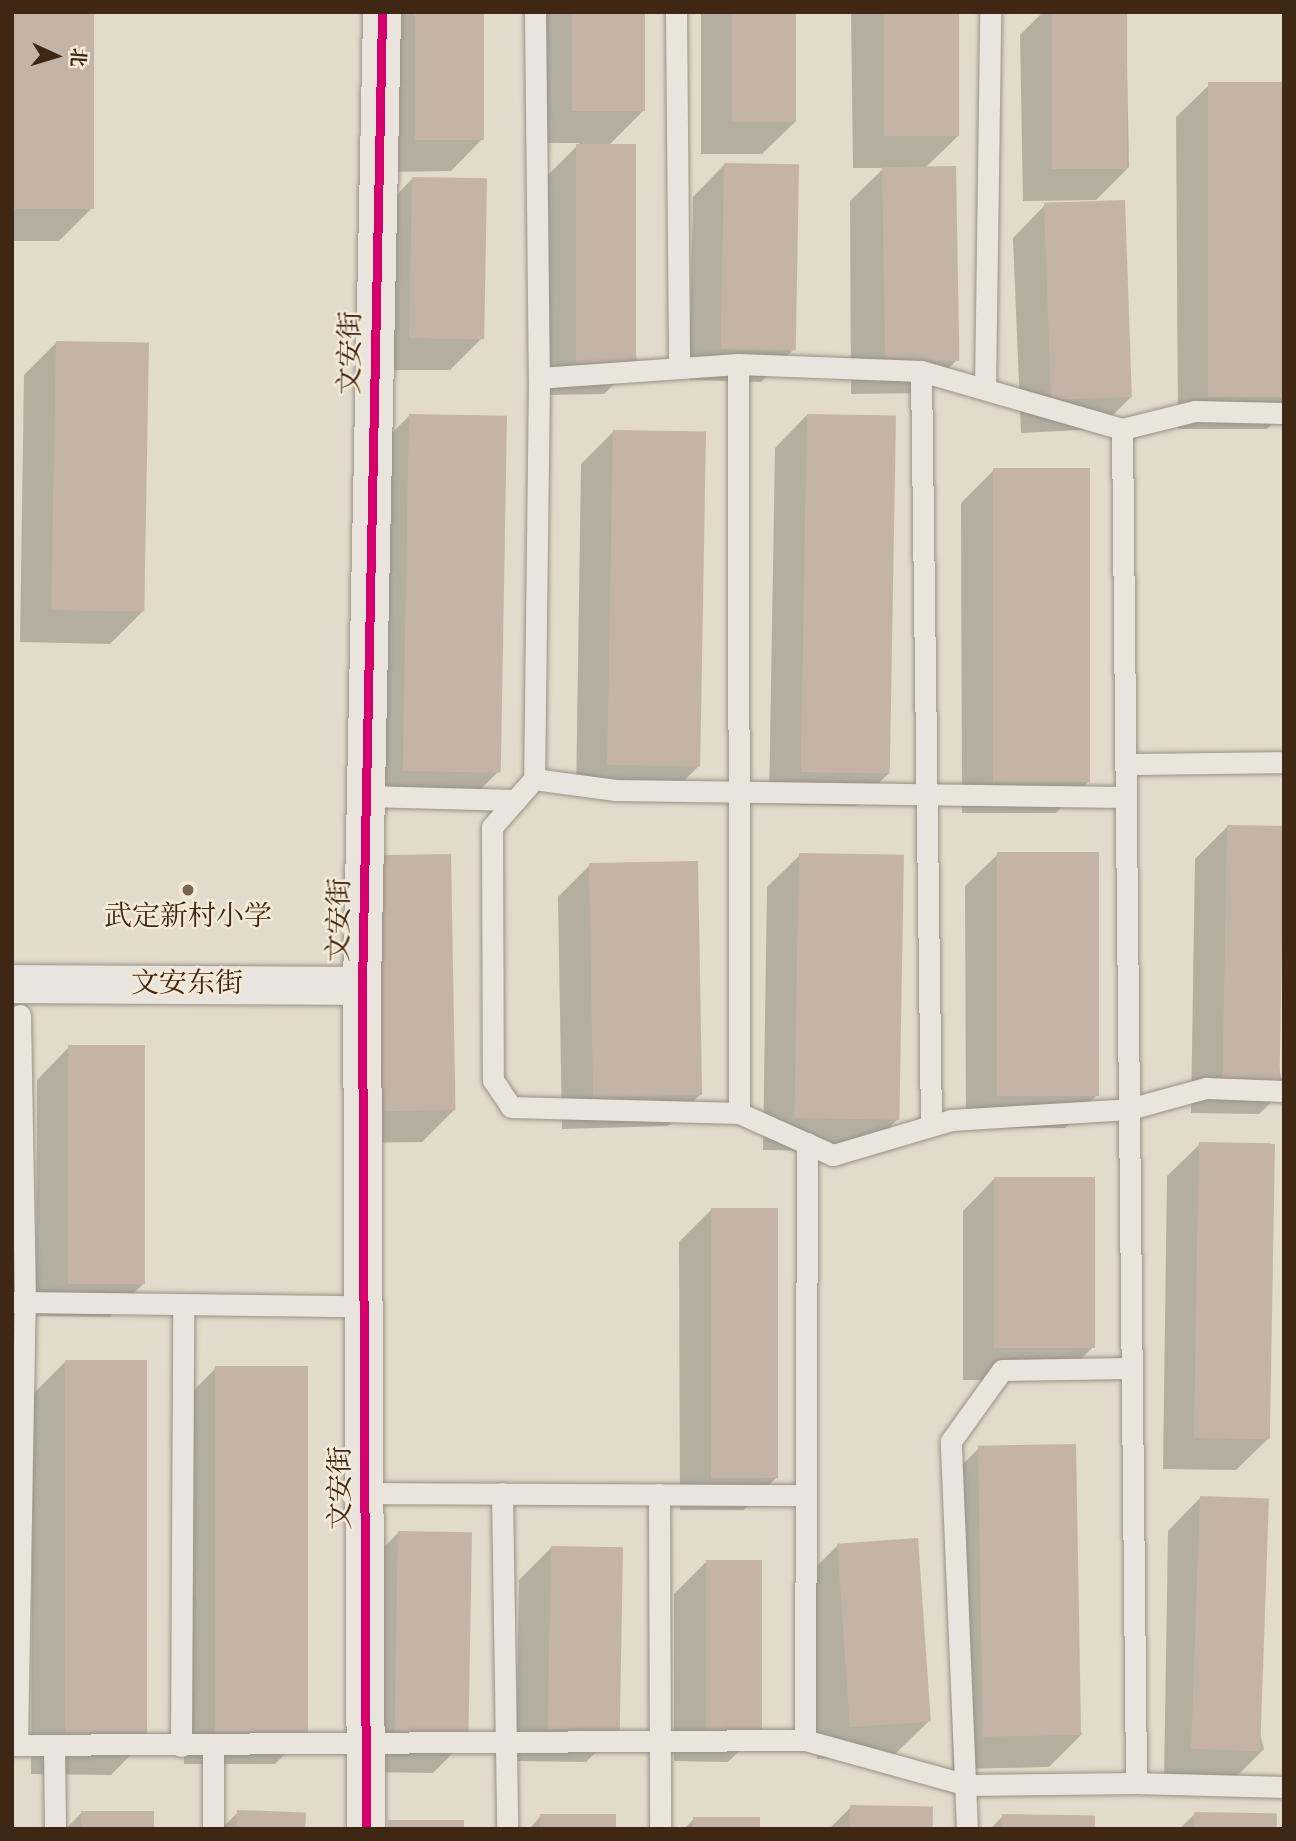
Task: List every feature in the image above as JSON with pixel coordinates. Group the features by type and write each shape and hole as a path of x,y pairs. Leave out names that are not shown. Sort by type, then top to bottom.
{"street":[{"name":"文安街","path":"366,1829 362,986 382,12"},
{"name":"文安东街","path":"16,999 362,986"}],"lane":[{"path":"535,12 539,378 534,779 492,828 493,1080 511,1107 739,1113 833,1155 931,1125 1129,1109 1206,1088 1284,1091"},
{"path":"676,12 679,366"},
{"path":"985,389 990,12"},
{"path":"539,378 738,363 921,371 1122,429 1195,411 1284,413"},
{"path":"738,363 739,1113"},
{"path":"921,371 931,1125"},
{"path":"1122,429 1129,1368 1136,1783"},
{"path":"1125,764 1284,762"},
{"path":"534,779 615,790 1126,797"},
{"path":"366,796 516,800"},
{"path":"16,999 19,1302 15,1745 366,1746 660,1739 805,1740 967,1785 1136,1783 1284,1787"},
{"path":"805,1740 807,1143"},
{"path":"19,1302 364,1306"},
{"path":"181,1746 183,1304"},
{"path":"967,1829 951,1441 1002,1370 1129,1368"},
{"path":"364,1493 805,1495"},
{"path":"502,1493 507,1829"},
{"path":"659,1494 660,1829"},
{"path":"54,1745 55,1829"},
{"path":"213,1746 213,1829"}],"building":[{"path":"12,12 94,12 94,209 12,209"},
{"path":"415,12 484,12 484,140 415,140"},
{"path":"572,12 645,12 645,111 572,111"},
{"path":"732,12 796,12 796,122 732,122"},
{"path":"884,12 959,12 959,136 884,136"},
{"path":"1052,12 1127,12 1127,169 1052,169"},
{"path":"1208,82 1284,82 1284,397 1208,397"},
{"path":"576,144 636,144 636,363 576,363"},
{"path":"724,163 799,164 796,350 721,349"},
{"path":"956,166 959,361 885,362 882,167"},
{"path":"412,177 487,178 484,339 409,338"},
{"path":"1125,200 1132,397 1051,400 1044,203"},
{"path":"56,341 149,343 144,612 51,610"},
{"path":"409,414 507,416 501,773 403,771"},
{"path":"807,414 896,416 890,773 801,772"},
{"path":"613,430 706,432 700,767 607,765"},
{"path":"993,468 1090,468 1090,782 993,782"},
{"path":"1227,825 1284,826 1280,1082 1223,1081"},
{"path":"997,852 1099,852 1099,1096 997,1096"},
{"path":"799,853 904,855 899,1120 794,1118"},
{"path":"451,854 455,1110 382,1111 378,855"},
{"path":"698,861 702,1095 593,1097 589,863"},
{"path":"68,1045 145,1045 145,1284 68,1284"},
{"path":"1199,1142 1275,1143 1270,1439 1194,1438"},
{"path":"994,1177 1095,1177 1095,1348 994,1348"},
{"path":"711,1208 778,1208 778,1478 711,1478"},
{"path":"65,1360 147,1360 147,1743 65,1743"},
{"path":"215,1366 308,1366 308,1732 215,1732"},
{"path":"1076,1444 1081,1735 983,1737 978,1446"},
{"path":"1200,1496 1269,1498 1260,1751 1191,1749"},
{"path":"398,1531 472,1532 468,1741 394,1740"},
{"path":"918,1538 931,1722 850,1727 837,1544"},
{"path":"551,1546 623,1547 620,1730 548,1729"},
{"path":"706,1560 762,1560 762,1730 706,1730"},
{"path":"850,1805 933,1806 933,1829 850,1829"},
{"path":"237,1810 306,1812 305,1829 236,1829"},
{"path":"81,1811 154,1811 154,1829 81,1829"},
{"path":"1194,1812 1277,1813 1277,1829 1194,1829"},
{"path":"540,1814 616,1814 616,1829 540,1829"},
{"path":"1002,1814 1095,1816 1095,1829 1002,1829"},
{"path":"693,1817 760,1817 760,1829 693,1829"},
{"path":"388,1820 464,1820 464,1829 388,1829"}],"cycle path":[{"path":"366,1829 362,986 382,12"}],"place":[{"name":"武定新村小学","path":"188,890"}]}
